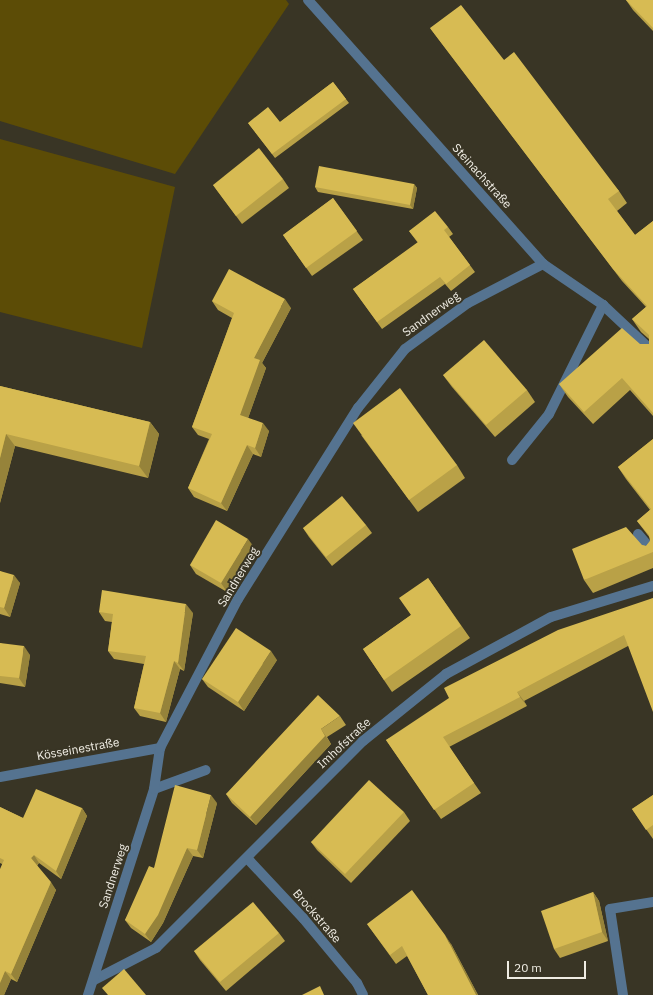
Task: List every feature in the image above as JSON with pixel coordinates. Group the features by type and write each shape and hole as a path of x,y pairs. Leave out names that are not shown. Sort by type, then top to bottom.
{"street":[{"name":"Steinachstraße","path":"308,0 543,264 602,305 653,352"},
{"name":"Sandnerweg","path":"88,995 154,789 160,748 238,599 365,399 405,349 468,303 543,264"},
{"path":"512,460 549,414 602,305"},
{"path":"638,534 653,552"},
{"name":"Imhofstraße","path":"94,980 156,948 363,741 446,674 551,616 653,586"},
{"name":"Kösseinestraße","path":"0,777 160,748"},
{"path":"154,789 206,770"},
{"name":"Brockstraße","path":"247,858 303,918 357,984 363,995"},
{"path":"623,995 610,909 653,902"}],"shaded area":[{"path":"0,0 286,0 289,4 175,174 0,121"},
{"path":"0,139 175,187 142,348 0,312"}],"building":[{"path":"626,0 653,0 653,28"},
{"path":"461,5 504,60 514,52 619,191 608,199 635,235 653,221 653,413 622,378 584,412 559,384 622,328 640,344 649,344 649,335 632,319 647,306 613,269 430,28"},
{"path":"333,82 346,99 272,154 248,123 268,107 280,122"},
{"path":"259,148 283,179 236,216 213,185"},
{"path":"319,166 414,184 410,205 315,187"},
{"path":"333,198 357,231 306,268 283,235"},
{"path":"435,211 448,227 444,230 470,265 446,284 440,277 377,322 353,289 418,242 409,231"},
{"path":"229,269 285,299 254,358 260,360 240,415 263,423 255,448 247,445 221,503 188,488 212,434 192,427 234,313 212,301"},
{"path":"484,340 527,390 486,425 443,375"},
{"path":"0,386 150,422 139,466 6,434 0,458"},
{"path":"400,388 457,465 409,500 353,423"},
{"path":"653,439 653,552 584,580 572,549 626,527 642,545 646,546 650,541 649,535 637,521 651,509 618,467"},
{"path":"342,496 366,525 326,557 303,528"},
{"path":"216,520 248,539 221,583 190,565"},
{"path":"0,571 14,575 4,608 0,607"},
{"path":"428,578 461,626 384,680 363,649 411,615 399,598"},
{"path":"102,590 186,604 178,663 174,661 160,713 134,708 146,656 108,651 113,614 99,612"},
{"path":"653,598 653,712 624,635 517,692 520,697 443,737 474,783 434,810 386,740 449,698 444,688 558,630"},
{"path":"236,628 271,651 238,702 202,679"},
{"path":"0,643 24,646 19,678 0,676"},
{"path":"318,695 340,716 321,729 325,736 250,817 226,794"},
{"path":"369,780 404,812 345,874 311,842"},
{"path":"175,785 211,795 197,850 187,848 158,915 145,934 125,920 149,866 154,868"},
{"path":"36,789 82,808 56,871 34,855 31,858 51,882 11,974 5,971 0,983 0,869 4,860 0,858 0,807 23,818"},
{"path":"653,795 653,825 646,830 632,809"},
{"path":"412,890 445,935 476,995 428,995 402,946 390,955 367,924"},
{"path":"593,892 602,932 554,949 541,911"},
{"path":"253,902 279,933 220,982 194,951"},
{"path":"124,969 146,995 108,995 102,988"},
{"path":"320,986 324,995 302,995"}]}
